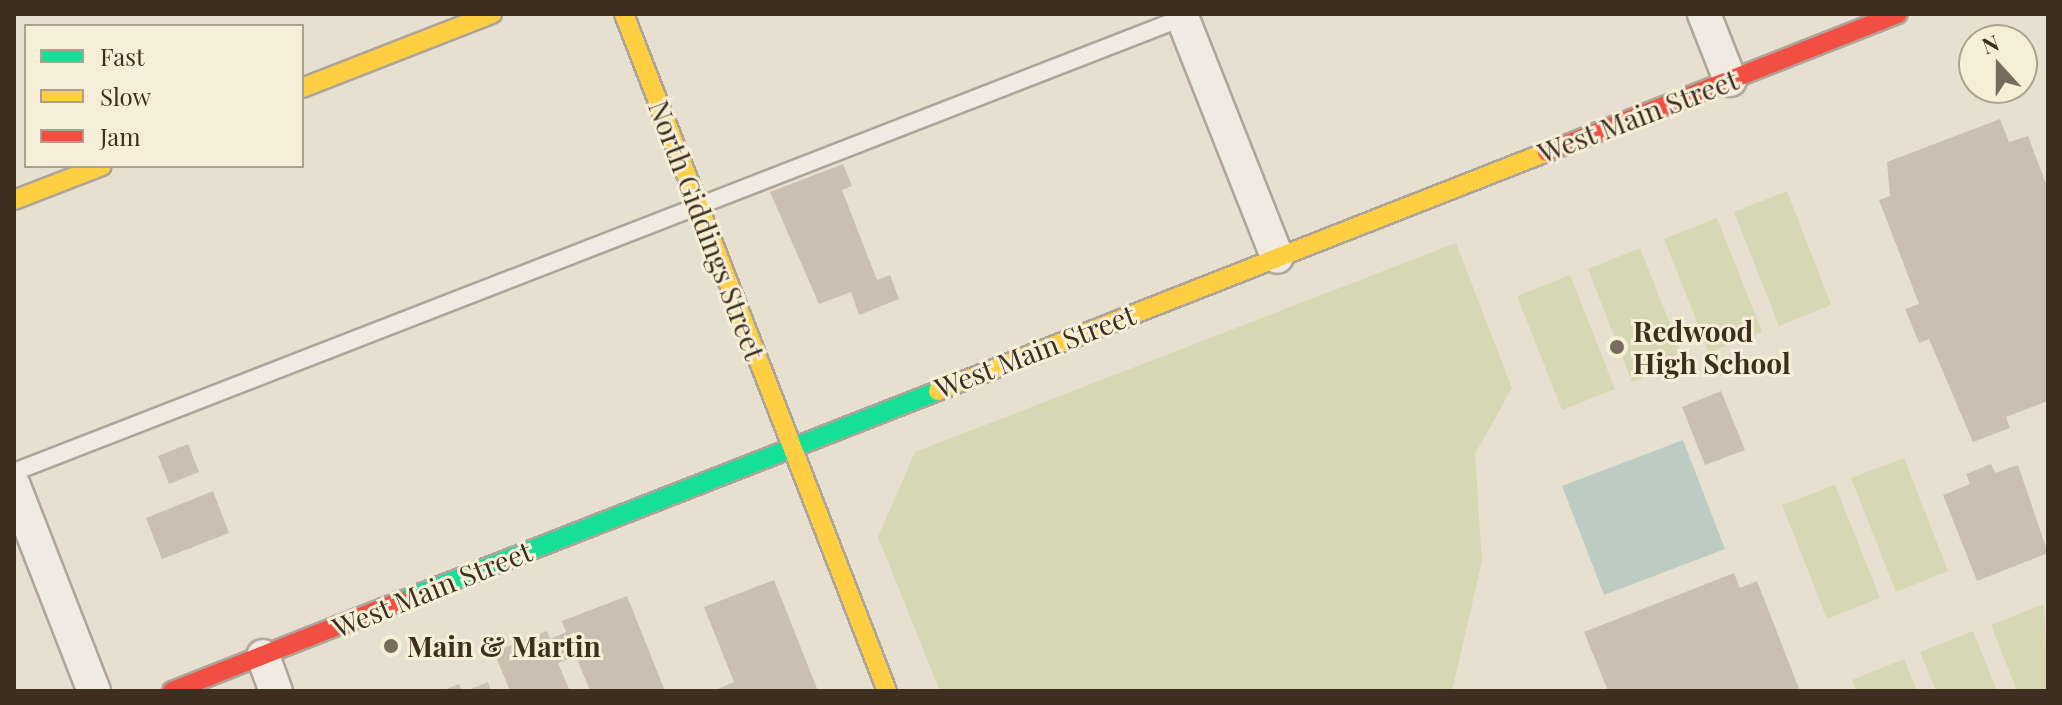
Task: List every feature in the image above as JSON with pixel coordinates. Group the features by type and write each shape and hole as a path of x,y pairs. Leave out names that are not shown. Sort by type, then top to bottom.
{"street":[{"path":"304,87 492,14"},
{"name":"North Giddings Street","path":"624,14 883,690"},
{"path":"1704,14 1730,80"},
{"name":"West Main Street","path":"172,691 791,445 1898,14"},
{"path":"1185,15 1277,257"},
{"path":"14,200 97,168"},
{"path":"14,486 94,691"},
{"path":"263,656 276,691"}],"lane":[{"path":"14,472 699,208 1185,15"}],"green space":[{"path":"1787,191 1831,305 1779,326 1734,212"},
{"path":"1717,218 1762,332 1709,352 1664,239"},
{"path":"1456,243 1512,388 1475,454 1482,561 1452,691 940,691 878,537 915,452"},
{"path":"1640,248 1685,362 1632,382 1588,269"},
{"path":"1570,275 1615,389 1562,410 1517,296"},
{"path":"1904,458 1948,571 1896,592 1851,478"},
{"path":"1835,485 1880,598 1827,619 1782,505"},
{"path":"2044,604 2048,691 2017,691 1991,625"},
{"path":"1973,631 1997,691 1936,691 1920,652"},
{"path":"1904,659 1917,691 1856,691 1852,680"}],"shaded area":[{"path":"1683,440 1725,549 1604,595 1562,486"}],"building":[{"path":"2000,119 2009,142 2028,136 2048,189 2048,401 2006,417 2010,428 1973,442 1929,339 1919,343 1905,309 1919,304 1879,200 1890,196 1887,162"},
{"path":"843,164 852,186 842,190 877,280 890,275 899,299 859,315 851,292 819,304 770,192"},
{"path":"1721,391 1745,450 1705,465 1682,407"},
{"path":"188,444 199,472 169,484 158,456"},
{"path":"1991,464 1995,473 2018,465 2048,553 1977,581 1943,495 1970,484 1966,474"},
{"path":"213,491 229,533 162,559 146,518"},
{"path":"1734,573 1740,588 1757,581 1800,691 1608,691 1584,632"},
{"path":"774,580 818,691 713,691 734,682 704,607"},
{"path":"627,596 665,691 590,691 576,656 558,663 570,691 510,691 494,652 547,631 550,639 566,632 562,621"},
{"path":"488,682 491,691 466,691"},
{"path":"459,684 462,691 441,691"}],"traffic: fast":[{"path":"401,601 938,391"}],"traffic: slow":[{"path":"304,87 492,14"},
{"path":"624,14 887,691"},
{"path":"938,391 1547,152"},
{"path":"14,200 97,168"}],"traffic: jam":[{"path":"1547,152 1898,14"},
{"path":"172,691 401,601"}],"place":[{"name":"Redwood High School","path":"1617,347"},
{"name":"Main & Martin","path":"391,646"}]}
